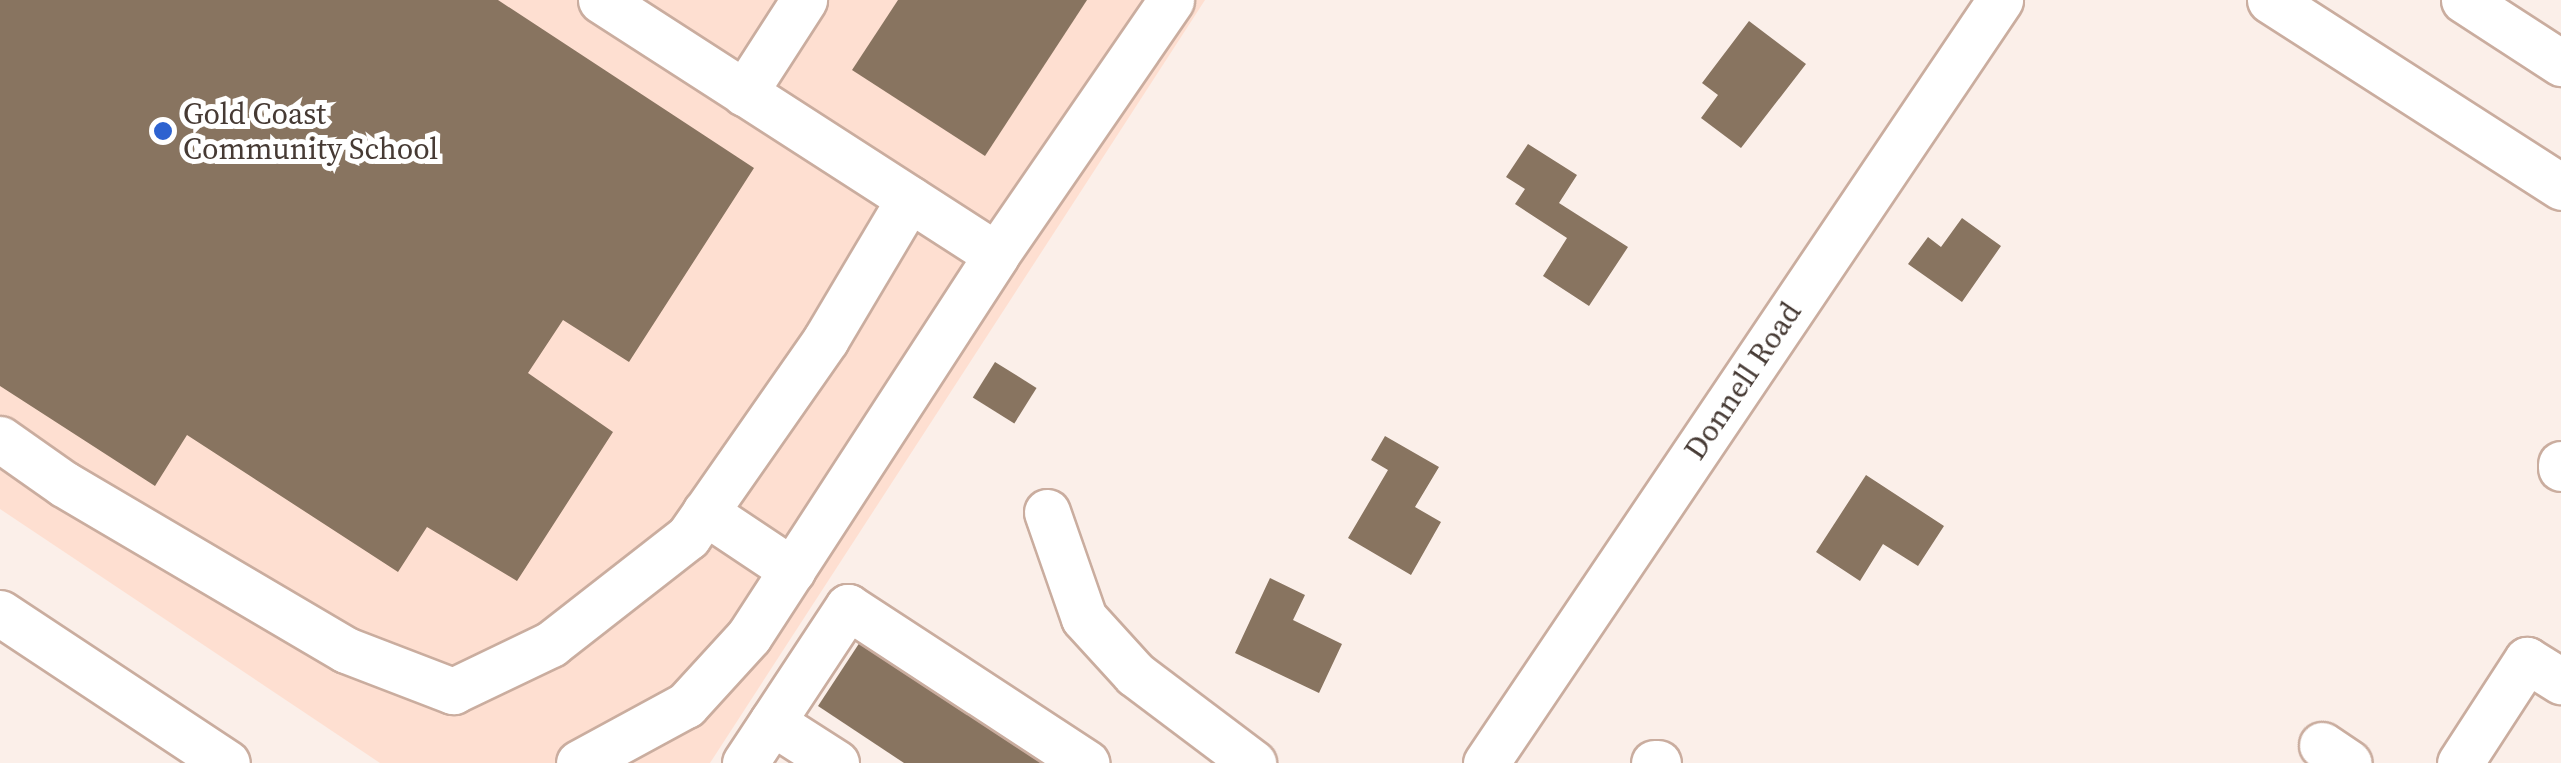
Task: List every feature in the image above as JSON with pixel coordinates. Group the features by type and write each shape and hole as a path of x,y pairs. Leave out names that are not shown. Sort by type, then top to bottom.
{"street":[{"path":"601,0 996,255"},
{"path":"744,93 804,0"},
{"path":"579,763 686,705 749,636 996,255 1172,0"},
{"name":"Donnell Road","path":"1486,763 2000,0"},
{"path":"2270,0 2561,187"},
{"path":"2464,0 2561,63"},
{"path":"0,439 64,484 346,650 453,691 551,644 688,537 826,340 909,199"},
{"path":"705,512 792,570"},
{"path":"1047,512 1084,618 1135,674 1252,763"},
{"path":"744,763 848,606 1086,763"},
{"path":"0,614 227,763"},
{"path":"2460,763 2527,660 2561,680"},
{"path":"772,722 836,763"}],"shaded area":[{"path":"0,0 1205,0 710,763 380,763 0,509"}],"building":[{"path":"0,0 498,0 754,168 629,362 563,320 528,373 613,432 517,581 427,527 398,572 187,435 155,486 0,386"},
{"path":"898,0 1087,0 985,156 852,70"},
{"path":"1749,21 1806,64 1741,148 1701,118 1718,95 1702,83"},
{"path":"1528,144 1577,175 1559,203 1628,247 1589,306 1543,276 1567,238 1515,204 1525,189 1506,177"},
{"path":"1962,218 2001,246 1962,302 1908,264 1928,237 1941,247"},
{"path":"995,362 1037,388 1014,424 973,398"},
{"path":"1385,436 1439,467 1415,507 1441,522 1411,575 1348,538 1388,470 1371,460"},
{"path":"1866,475 1944,526 1918,566 1883,544 1860,581 1816,552"},
{"path":"1270,578 1305,595 1293,620 1342,644 1319,693 1235,653"},
{"path":"860,642 1044,763 904,763 818,706"}],"place":[{"name":"Gold Coast Community School","path":"163,131"}]}
